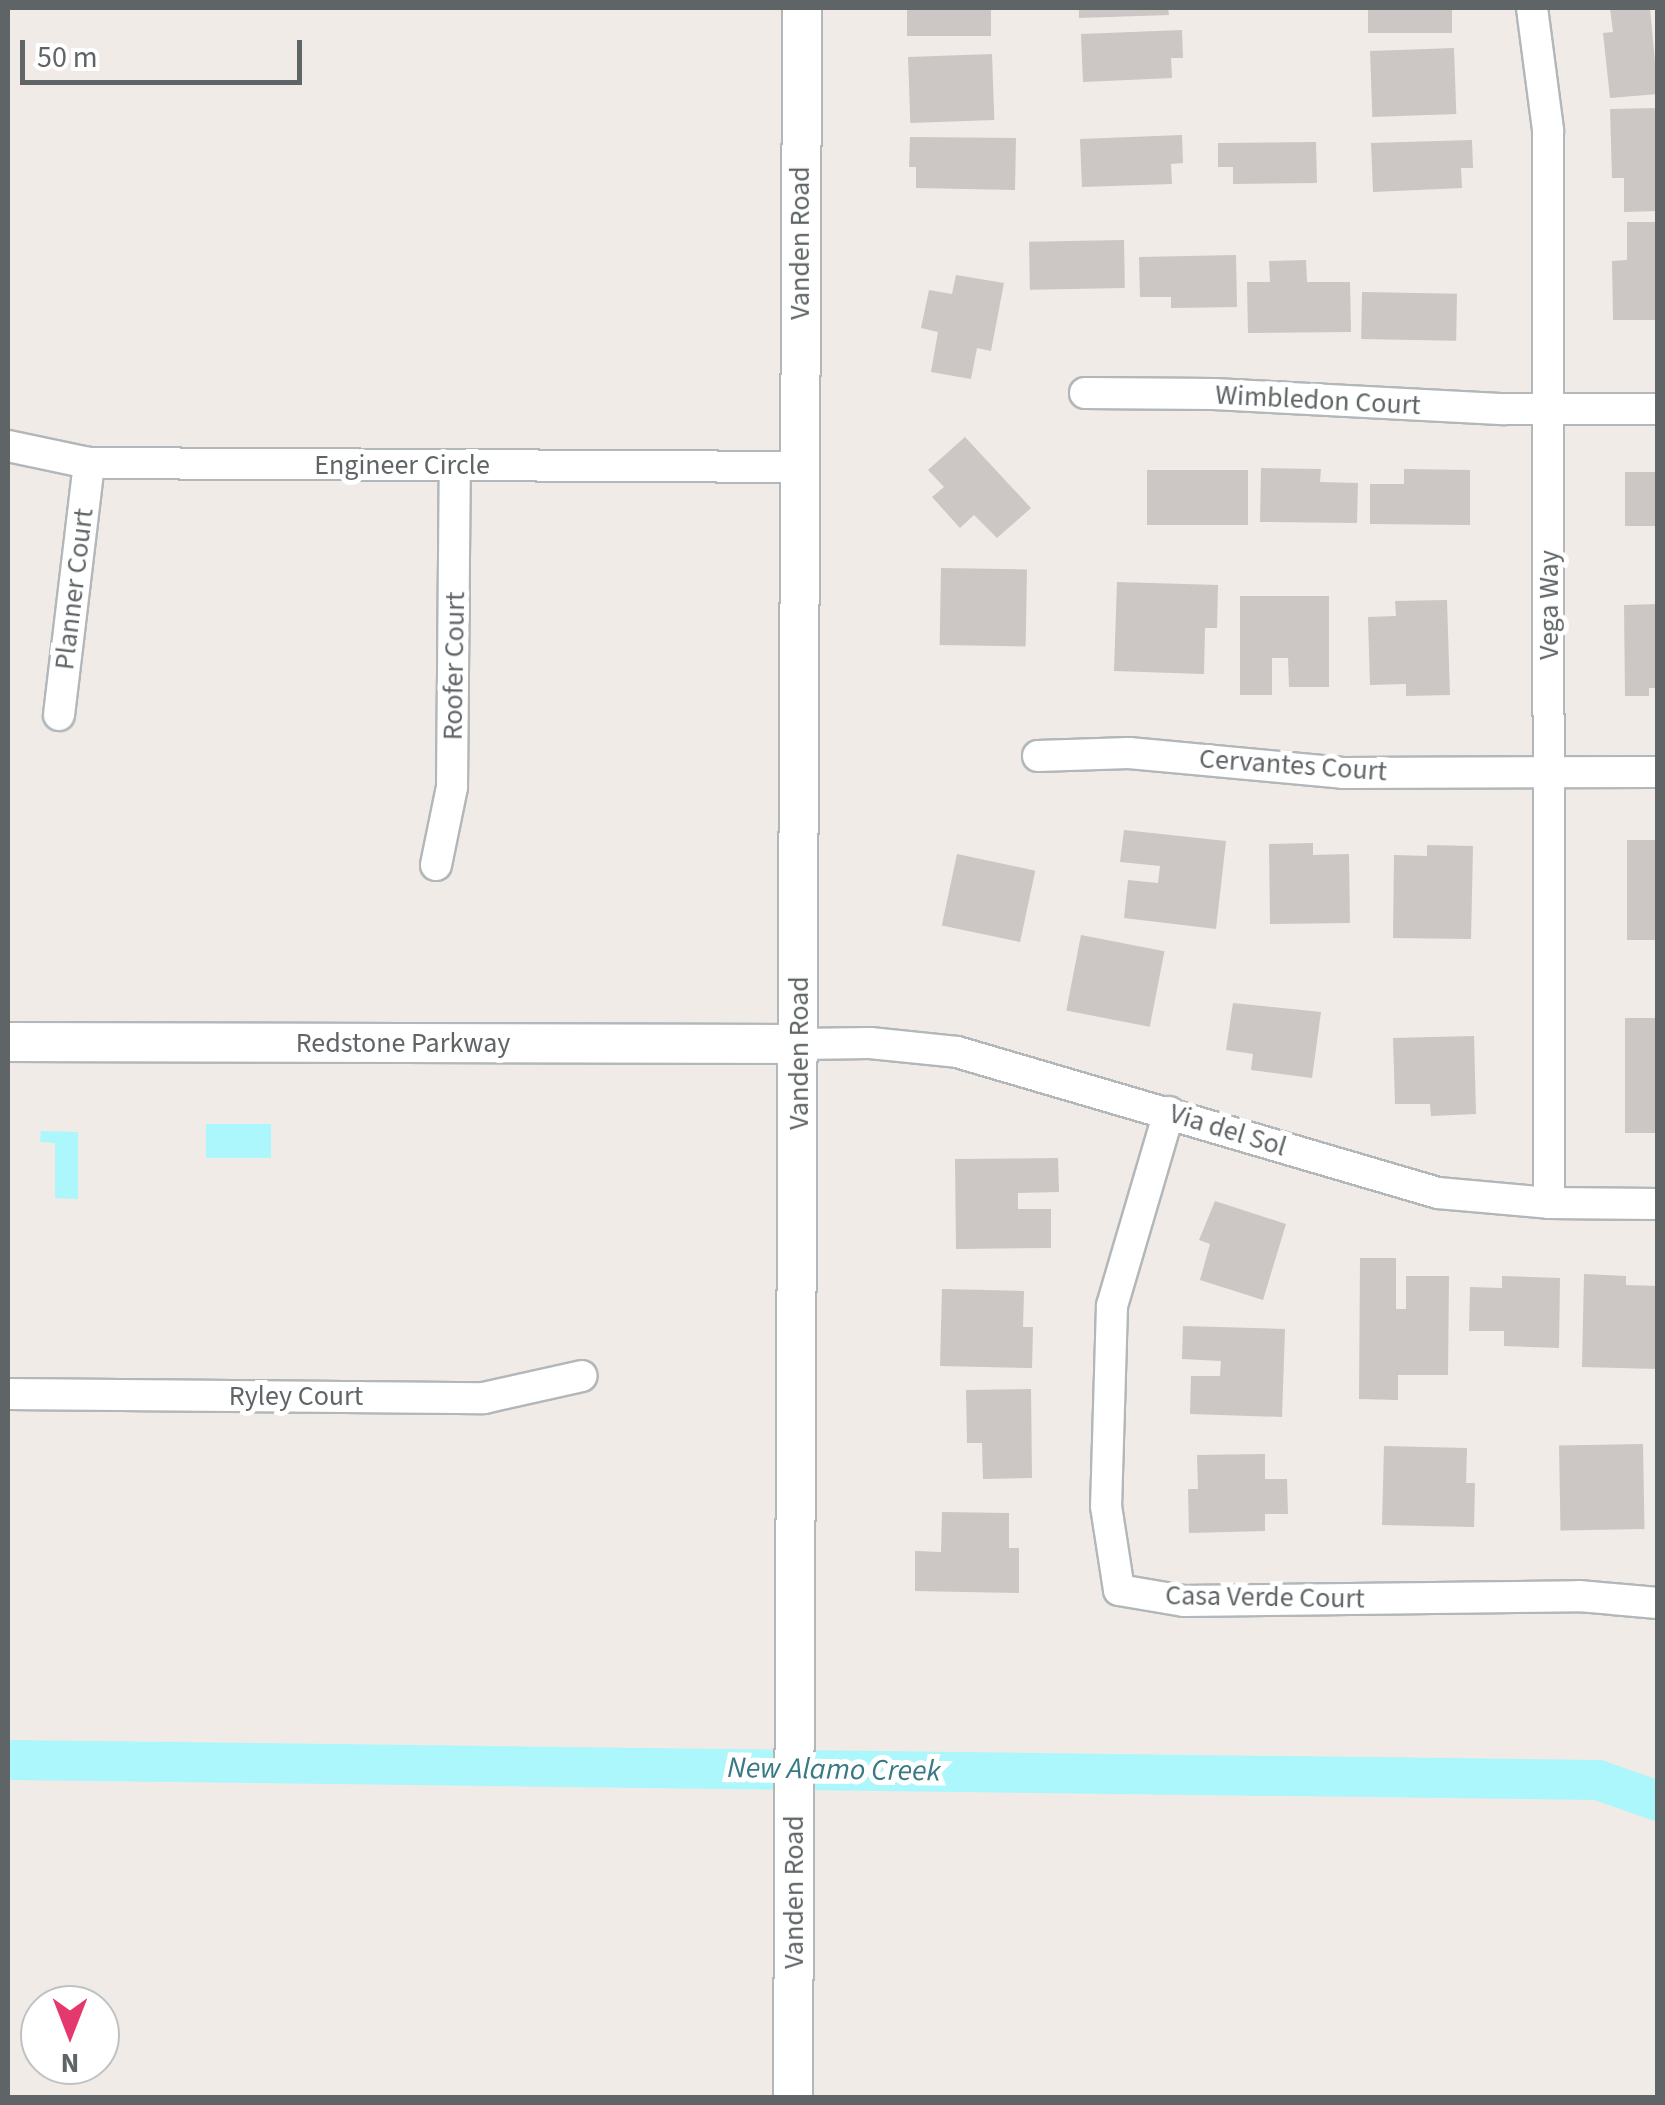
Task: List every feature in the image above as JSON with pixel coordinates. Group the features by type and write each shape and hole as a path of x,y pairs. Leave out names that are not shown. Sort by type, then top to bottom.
{"street":[{"name":"Vanden Road","path":"794,2098 802,8"},
{"name":"Vega Way","path":"1532,8 1548,130 1548,1202"},
{"name":"Wimbledon Court","path":"1085,394 1214,394 1658,410"},
{"name":"Engineer Circle","path":"8,446 89,463 798,466"},
{"name":"Planner Court","path":"58,715 89,463"},
{"name":"Roofer Court","path":"436,865 452,787 455,465"},
{"name":"Cervantes Court","path":"1038,756 1129,753 1343,773 1549,773"},
{"path":"1549,773 1658,772"},
{"name":"Redstone Parkway","path":"8,1042 800,1044"},
{"name":"Via del Sol","path":"800,1044 870,1043 958,1052 1438,1193 1548,1202 1658,1204"},
{"name":"Casa Verde Court","path":"1168,1112 1112,1306 1106,1506 1119,1590 1184,1601 1579,1596 1658,1603"},
{"name":"Ryley Court","path":"8,1394 484,1398 582,1376"}],"water":[{"path":"206,1124 271,1124 271,1158 206,1158"},
{"path":"41,1131 78,1132 78,1199 55,1198 55,1143 40,1142"}],"building":[{"path":"907,8 991,8 991,36 907,36"},
{"path":"1079,8 1168,8 1169,15 1079,18"},
{"path":"1368,8 1452,8 1452,33 1368,33"},
{"path":"1610,8 1650,8 1658,94 1610,98 1603,33 1613,32"},
{"path":"1182,30 1183,58 1171,58 1172,78 1083,82 1081,34"},
{"path":"1454,48 1456,114 1372,117 1370,51"},
{"path":"992,54 994,120 910,123 908,57"},
{"path":"1658,108 1658,211 1624,212 1624,178 1612,178 1610,109"},
{"path":"1182,135 1183,163 1171,164 1172,184 1082,187 1080,139"},
{"path":"910,137 1016,138 1015,190 916,188 916,167 909,167"},
{"path":"1472,140 1473,168 1461,168 1462,188 1373,192 1371,143"},
{"path":"1316,142 1317,183 1233,184 1233,167 1218,167 1218,143"},
{"path":"1627,222 1658,222 1658,320 1613,320 1612,261 1627,260"},
{"path":"1124,240 1125,288 1030,290 1029,242"},
{"path":"1236,255 1237,307 1171,308 1171,297 1140,297 1139,257"},
{"path":"1306,260 1307,282 1350,282 1351,332 1248,333 1247,282 1270,282 1269,261"},
{"path":"956,275 1004,283 991,351 977,348 971,379 931,372 938,332 921,328 929,290 952,294"},
{"path":"1362,292 1457,294 1456,341 1361,339"},
{"path":"965,437 1031,508 997,538 974,515 960,528 932,497 944,487 928,470"},
{"path":"1261,468 1321,469 1320,482 1358,483 1357,523 1260,522"},
{"path":"1404,469 1470,470 1470,525 1370,524 1370,484 1404,484"},
{"path":"1147,470 1248,470 1248,525 1147,525"},
{"path":"1625,472 1658,472 1658,526 1625,526"},
{"path":"941,568 1027,570 1026,646 940,645"},
{"path":"1117,582 1218,585 1217,628 1205,628 1204,674 1114,671"},
{"path":"1240,596 1329,596 1329,687 1289,687 1288,658 1272,658 1272,695 1240,695"},
{"path":"1447,600 1450,695 1406,696 1406,684 1370,685 1368,617 1396,616 1395,601"},
{"path":"1658,604 1658,688 1649,688 1649,696 1625,696 1624,605"},
{"path":"1124,830 1226,841 1216,929 1124,918 1128,880 1158,883 1160,866 1120,862"},
{"path":"1627,840 1658,840 1658,940 1627,940"},
{"path":"1313,843 1313,855 1349,854 1350,923 1270,924 1269,844"},
{"path":"1427,845 1473,846 1471,939 1393,938 1394,855 1427,856"},
{"path":"957,854 1035,871 1020,942 942,925"},
{"path":"1081,935 1164,951 1150,1027 1066,1011"},
{"path":"1233,1003 1321,1012 1312,1078 1251,1070 1253,1054 1226,1050"},
{"path":"1625,1018 1658,1018 1658,1133 1625,1133"},
{"path":"1474,1036 1476,1114 1431,1116 1430,1104 1395,1104 1393,1038"},
{"path":"1058,1158 1059,1192 1018,1193 1018,1209 1051,1209 1051,1248 956,1249 955,1159"},
{"path":"1215,1201 1286,1224 1263,1300 1200,1280 1210,1244 1199,1240"},
{"path":"1360,1258 1396,1258 1396,1309 1406,1309 1406,1276 1449,1276 1448,1375 1398,1375 1398,1400 1359,1399"},
{"path":"1584,1274 1626,1276 1626,1285 1658,1286 1658,1369 1582,1367"},
{"path":"1502,1276 1560,1278 1559,1348 1504,1346 1504,1331 1469,1331 1470,1287 1502,1288"},
{"path":"942,1289 1024,1291 1023,1327 1033,1327 1032,1368 940,1366"},
{"path":"1183,1326 1285,1329 1282,1417 1190,1414 1191,1376 1220,1376 1221,1361 1182,1359"},
{"path":"1031,1389 1032,1478 983,1479 982,1443 967,1443 966,1390"},
{"path":"1643,1444 1644,1529 1560,1530 1559,1445"},
{"path":"1384,1446 1467,1448 1466,1483 1475,1483 1474,1527 1382,1525"},
{"path":"1265,1454 1265,1479 1287,1479 1288,1514 1265,1514 1265,1531 1189,1533 1188,1489 1198,1489 1197,1455"},
{"path":"942,1512 1009,1513 1009,1548 1019,1548 1019,1593 915,1591 915,1551 941,1552"}],"waterway":[{"name":"New Alamo Creek","path":"8,1760 1598,1780 1658,1801"}]}
